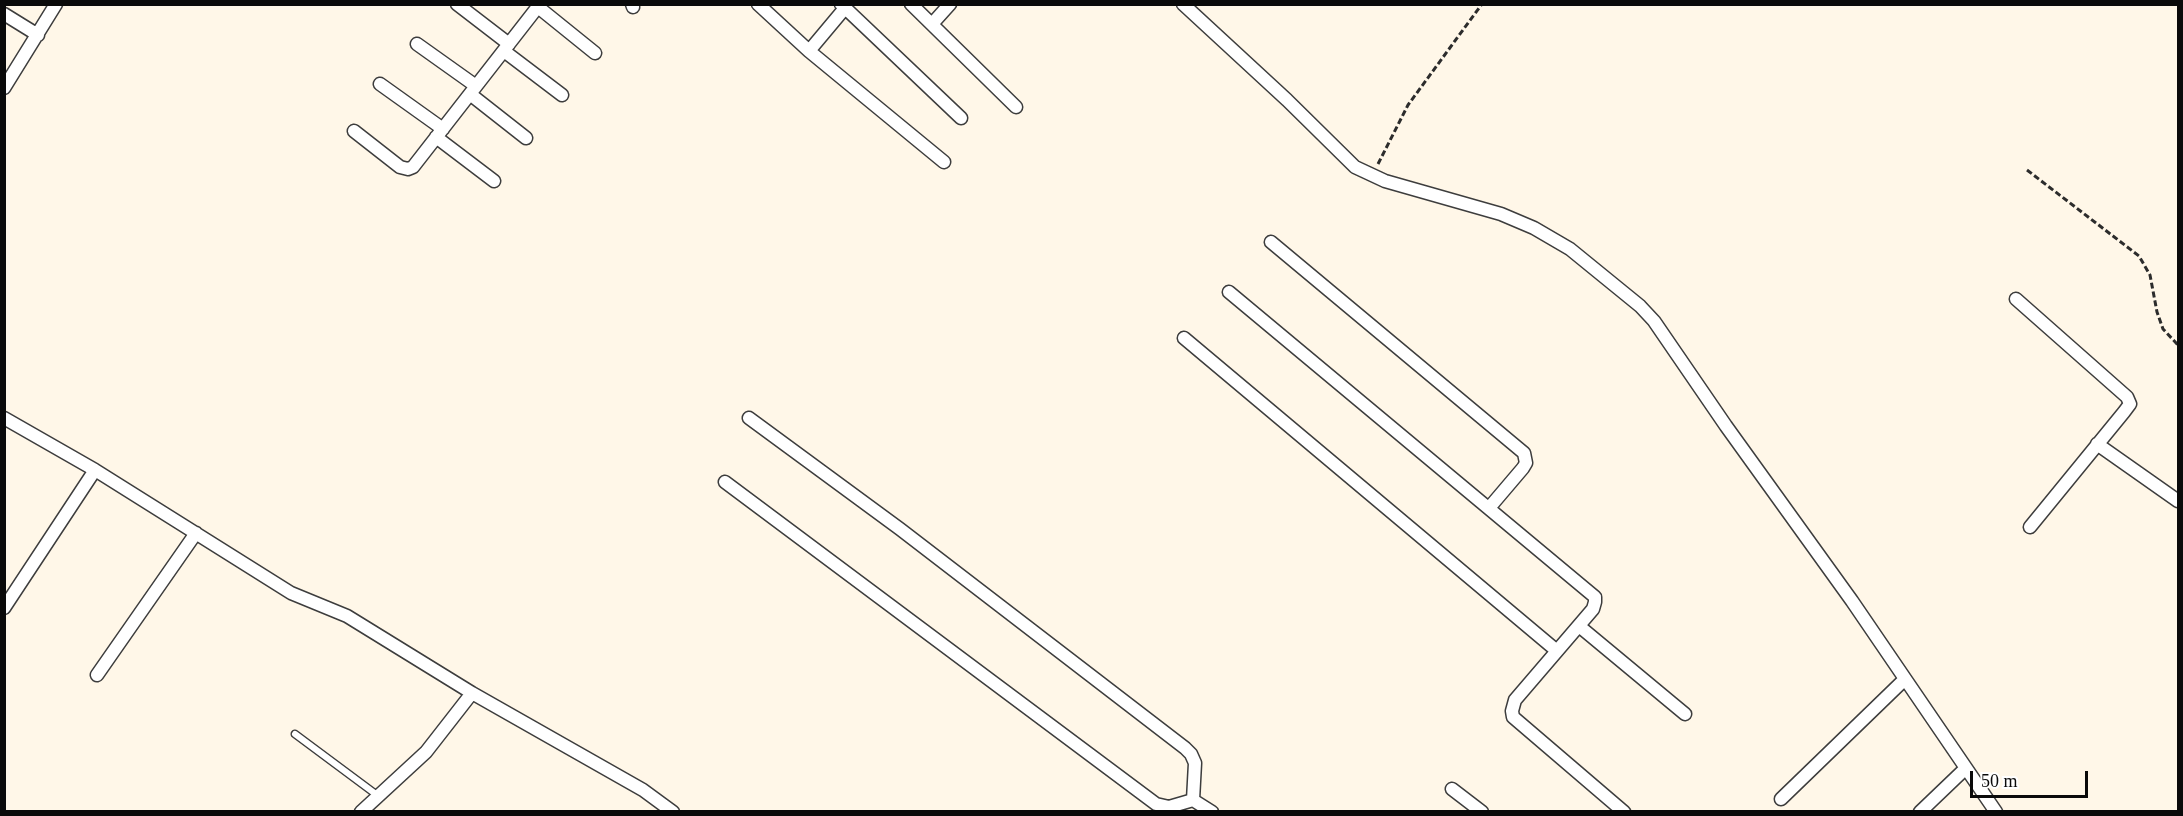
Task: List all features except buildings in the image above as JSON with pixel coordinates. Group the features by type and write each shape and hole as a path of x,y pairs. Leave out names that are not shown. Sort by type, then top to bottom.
{"street":[{"path":"4,88 56,4"},
{"path":"457,4 562,95"},
{"path":"758,4 809,51 944,162"},
{"path":"912,4 1016,107"},
{"path":"932,24 950,4"},
{"path":"1183,4 1287,100 1355,167 1372,176 1501,214 1534,228 1570,249 1640,306 1654,321 1726,426 1852,601 1995,812"},
{"path":"354,131 400,167 408,169 413,167 539,6 595,53"},
{"path":"809,51 843,6 961,118"},
{"path":"4,14 38,35"},
{"path":"417,44 526,138"},
{"path":"380,84 494,181"},
{"path":"1270,242 1524,453 1526,457 1523,468 1489,508"},
{"path":"1229,292 1595,597 1596,602 1593,609 1515,700 1512,711 1513,717 1624,812"},
{"path":"2016,298 2127,397 2130,404 2030,527"},
{"path":"1184,338 1557,651"},
{"path":"4,418 95,470 291,593 347,616 472,693 643,790 674,812"},
{"path":"749,418 900,529 1185,748 1195,763 1193,800"},
{"path":"2097,444 2178,501"},
{"path":"4,608 95,470"},
{"path":"725,482 1156,804 1169,807 1193,800 1212,812"},
{"path":"97,675 196,533"},
{"path":"1578,626 1685,714"},
{"path":"1781,799 1905,679"},
{"path":"361,812 426,752 472,693"},
{"path":"1920,812 1966,768"},
{"path":"1452,789 1482,812"}],"lane":[{"path":"295,734 377,795"}],"path":[{"path":"1372,176 1408,105 1482,4"},
{"path":"2027,170 2139,256 2150,274 2157,312 2163,328 2178,345"}]}
